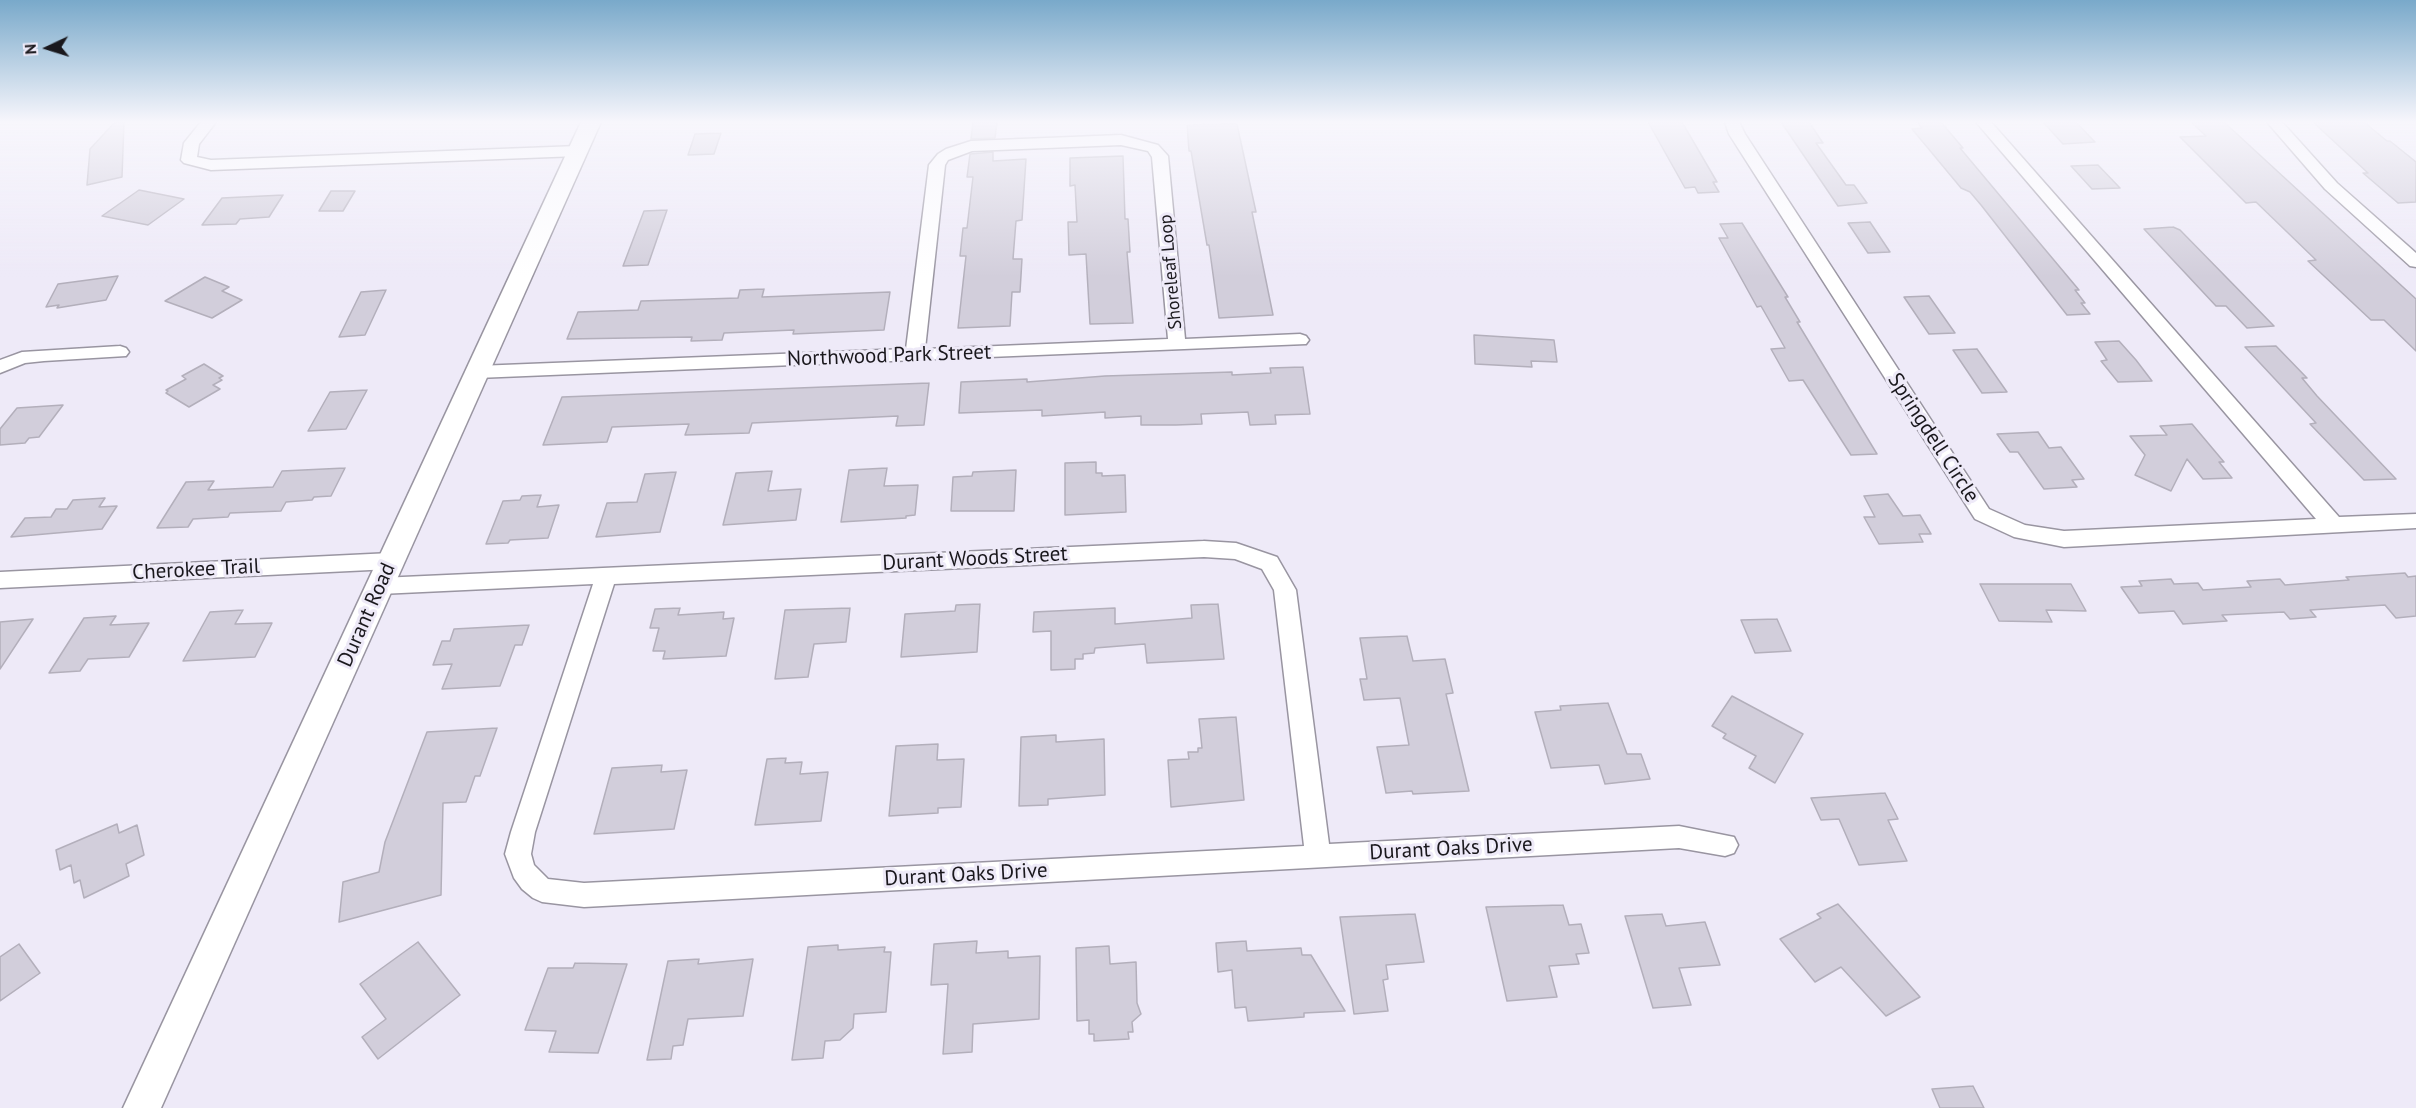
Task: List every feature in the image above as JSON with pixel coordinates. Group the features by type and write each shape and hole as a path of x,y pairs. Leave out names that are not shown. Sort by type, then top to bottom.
{"street":[{"name":"Durant Road","path":"142,1108 568,174"},
{"name":"Shoreleaf Loop","path":"915,354 936,174"},
{"name":"Shoreleaf Loop","path":"1162,174 1177,345"},
{"name":"Springdell Circle","path":"1763,174 1982,514 2021,532 2064,539 2416,521"},
{"path":"2028,174 2333,524"},
{"path":"2320,174 2416,262"},
{"name":"Northwood Park Street","path":"477,372 1300,340"},
{"path":"0,367 22,358 44,355 120,352"},
{"name":"Durant Woods Street","path":"386,573 606,576 1204,549 1236,551 1270,563 1285,590 1318,856"},
{"name":"Cherokee Trail","path":"0,580 386,573"},
{"name":"Durant Oaks Drive","path":"606,576 523,832 518,854 523,870 542,890 584,895 1678,837 1725,845"}],"building":[{"path":"88,174 122,174 122,177 87,185"},
{"path":"967,174 1025,174 1022,220 1016,221 1013,259 1022,259 1020,292 1012,292 1010,326 958,328 966,256 960,256 963,228 967,228 973,177 967,177"},
{"path":"1070,174 1124,174 1133,323 1090,324 1086,254 1069,255 1068,222 1077,222 1075,185 1070,186"},
{"path":"1195,174 1248,174 1256,212 1252,212 1273,315 1219,318 1209,245 1207,245"},
{"path":"1677,174 1712,174 1717,182 1713,182 1719,192 1698,193 1695,187 1685,188"},
{"path":"1816,174 1838,174 1846,185 1854,185 1867,203 1838,206"},
{"path":"1949,174 1982,174 2079,290 2075,290 2085,303 2081,303 2090,314 2067,315 1981,205 1970,192 1961,188"},
{"path":"2078,174 2106,174 2120,188 2092,189"},
{"path":"2217,174 2280,174 2416,299 2416,351 2384,320 2371,320 2308,261 2316,260 2256,202 2246,203"},
{"path":"2364,174 2416,174 2416,202 2398,203"},
{"path":"139,190 184,199 148,225 102,216"},
{"path":"331,191 355,191 343,211 319,211"},
{"path":"283,195 269,217 240,219 236,224 202,225 222,198"},
{"path":"667,210 648,265 623,266 644,211"},
{"path":"1870,222 1890,252 1868,253 1848,223"},
{"path":"1742,223 1788,297 1785,297 1800,322 1797,322 1877,454 1851,455 1803,380 1789,381 1771,349 1785,348 1761,306 1757,307 1719,238 1728,238 1720,224"},
{"path":"2173,227 2180,230 2274,326 2247,328 2226,306 2216,306 2144,229"},
{"path":"118,276 106,300 57,308 59,305 46,307 58,284"},
{"path":"205,277 229,287 222,291 242,300 212,318 165,301"},
{"path":"764,289 762,297 890,292 884,330 793,334 794,330 724,333 722,340 691,341 692,337 567,339 578,312 638,310 641,301 738,298 740,290"},
{"path":"386,290 365,335 339,337 361,292"},
{"path":"1929,296 1955,333 1929,334 1904,297"},
{"path":"1474,335 1554,340 1557,362 1531,361 1532,367 1475,364"},
{"path":"2119,341 2152,381 2118,382 2101,361 2107,360 2095,342"},
{"path":"2276,346 2307,378 2302,378 2317,396 2396,479 2364,480 2310,424 2316,423 2245,347"},
{"path":"1977,349 2007,392 1982,393 1953,350"},
{"path":"204,364 223,376 219,378 222,380 213,385 220,389 189,407 166,393 168,391 166,390 186,379 182,376"},
{"path":"1303,367 1310,414 1275,415 1276,424 1250,425 1248,412 1201,414 1202,424 1176,425 1141,425 1141,416 1105,418 1105,412 1042,416 1042,410 959,413 961,382 1027,379 1027,382 1105,376 1232,372 1232,375 1271,373 1270,368"},
{"path":"929,383 924,425 896,426 898,416 752,423 749,433 685,435 689,424 612,427 607,442 543,445 562,397"},
{"path":"367,390 346,429 308,431 330,392"},
{"path":"63,405 39,437 29,438 25,443 0,445 0,429 17,408"},
{"path":"2192,424 2224,462 2219,462 2232,478 2203,479 2187,459 2171,491 2135,475 2145,455 2130,436 2167,435 2160,426"},
{"path":"2038,432 2049,448 2061,447 2084,479 2072,480 2077,487 2044,489 2018,452 2010,452 1997,434"},
{"path":"1096,462 1096,473 1102,473 1102,476 1125,475 1126,512 1065,515 1065,463"},
{"path":"345,468 331,496 286,502 281,511 230,513 228,517 193,519 188,527 157,528 186,482 214,481 208,490 273,487 282,471"},
{"path":"887,468 884,486 918,485 915,515 906,516 906,518 841,522 849,470"},
{"path":"1016,470 1014,511 951,511 953,477 972,476 973,472"},
{"path":"772,471 768,491 801,489 796,520 723,525 736,473"},
{"path":"676,472 660,532 596,537 607,503 637,502 645,474"},
{"path":"1888,494 1903,516 1920,515 1931,534 1919,534 1923,542 1879,544 1864,517 1875,517 1864,496"},
{"path":"541,495 537,507 559,505 548,538 486,544 503,501 520,500 522,496"},
{"path":"105,498 99,507 117,506 102,529 11,537 25,518 51,517 56,509 67,509 73,500"},
{"path":"2405,573 2408,577 2416,576 2416,616 2396,618 2385,605 2310,610 2316,617 2290,619 2284,612 2222,615 2227,621 2183,624 2174,611 2139,613 2121,587 2142,586 2139,581 2171,579 2174,584 2198,583 2203,590 2251,587 2247,581 2280,579 2285,585 2349,580 2346,577"},
{"path":"1980,584 2071,584 2086,611 2046,610 2052,622 1999,621"},
{"path":"980,604 977,652 901,657 905,614 955,611 956,605"},
{"path":"1218,604 1224,659 1147,663 1145,644 1095,648 1094,653 1083,654 1083,659 1075,659 1075,669 1051,670 1051,631 1033,632 1034,612 1115,608 1115,624 1192,618 1191,605"},
{"path":"680,608 678,615 724,612 723,619 734,618 726,656 663,659 665,651 653,651 659,628 650,628 655,609"},
{"path":"850,608 846,642 814,644 808,677 775,679 785,610"},
{"path":"243,610 235,624 272,623 255,657 183,661 210,612"},
{"path":"116,616 110,625 149,623 129,657 88,659 80,671 49,673 84,618"},
{"path":"33,619 0,669 0,622"},
{"path":"1777,619 1791,651 1755,653 1741,620"},
{"path":"529,625 522,645 515,645 500,686 442,689 452,664 433,665 442,641 450,641 454,629"},
{"path":"1407,636 1413,661 1445,659 1453,693 1446,694 1469,791 1386,793 1377,747 1409,745 1400,698 1364,700 1360,679 1367,679 1360,638"},
{"path":"1732,696 1803,734 1775,783 1749,768 1756,756 1723,738 1726,734 1712,726"},
{"path":"1608,703 1627,754 1641,754 1650,779 1605,784 1599,765 1551,768 1535,712 1561,710 1560,706"},
{"path":"1236,717 1244,800 1171,807 1168,760 1189,759 1188,752 1198,752 1198,748 1202,748 1199,719"},
{"path":"497,728 480,776 475,776 466,802 443,803 441,895 339,922 343,882 379,872 385,842 427,732"},
{"path":"1056,735 1056,742 1104,739 1105,795 1048,799 1048,805 1019,806 1021,737"},
{"path":"938,744 937,760 964,759 961,807 938,808 938,813 889,816 896,746"},
{"path":"786,758 785,763 802,762 800,774 828,772 821,821 755,825 767,759"},
{"path":"662,765 661,772 687,770 674,829 594,834 612,768"},
{"path":"1885,793 1898,819 1888,820 1907,861 1859,865 1839,819 1821,820 1811,798"},
{"path":"117,824 119,833 137,825 144,855 126,864 129,876 84,898 80,880 74,883 71,865 60,870 56,850"},
{"path":"1838,904 1920,997 1886,1016 1841,967 1815,982 1780,939 1821,918 1817,914"},
{"path":"1563,905 1569,925 1581,924 1589,953 1576,954 1579,964 1549,966 1557,997 1507,1001 1486,907"},
{"path":"1415,914 1424,962 1386,965 1388,979 1383,980 1388,1011 1354,1014 1340,917"},
{"path":"1662,914 1666,926 1705,922 1720,965 1679,968 1691,1005 1653,1008 1625,916"},
{"path":"977,941 976,953 1008,951 1008,958 1040,956 1039,1019 973,1024 972,1052 943,1054 948,984 931,985 934,944"},
{"path":"1246,941 1247,951 1301,948 1302,955 1311,955 1345,1011 1304,1013 1304,1017 1248,1021 1246,1007 1235,1008 1232,970 1218,972 1216,943"},
{"path":"418,942 460,995 378,1059 362,1037 386,1019 360,984"},
{"path":"19,944 40,973 0,1001 0,957"},
{"path":"838,945 838,950 885,947 884,952 891,952 886,1012 854,1014 853,1028 840,1040 825,1041 823,1058 792,1060 808,947"},
{"path":"1109,946 1110,964 1136,962 1137,1003 1141,1014 1132,1022 1133,1032 1128,1032 1129,1039 1094,1041 1094,1034 1089,1034 1089,1020 1077,1021 1076,948"},
{"path":"699,959 698,964 753,959 743,1016 688,1019 683,1045 673,1046 671,1059 647,1060 668,961"},
{"path":"575,963 627,964 598,1053 549,1052 556,1031 525,1030 548,968 573,968"},
{"path":"1973,1086 1984,1108 1940,1108 1932,1089"}]}
